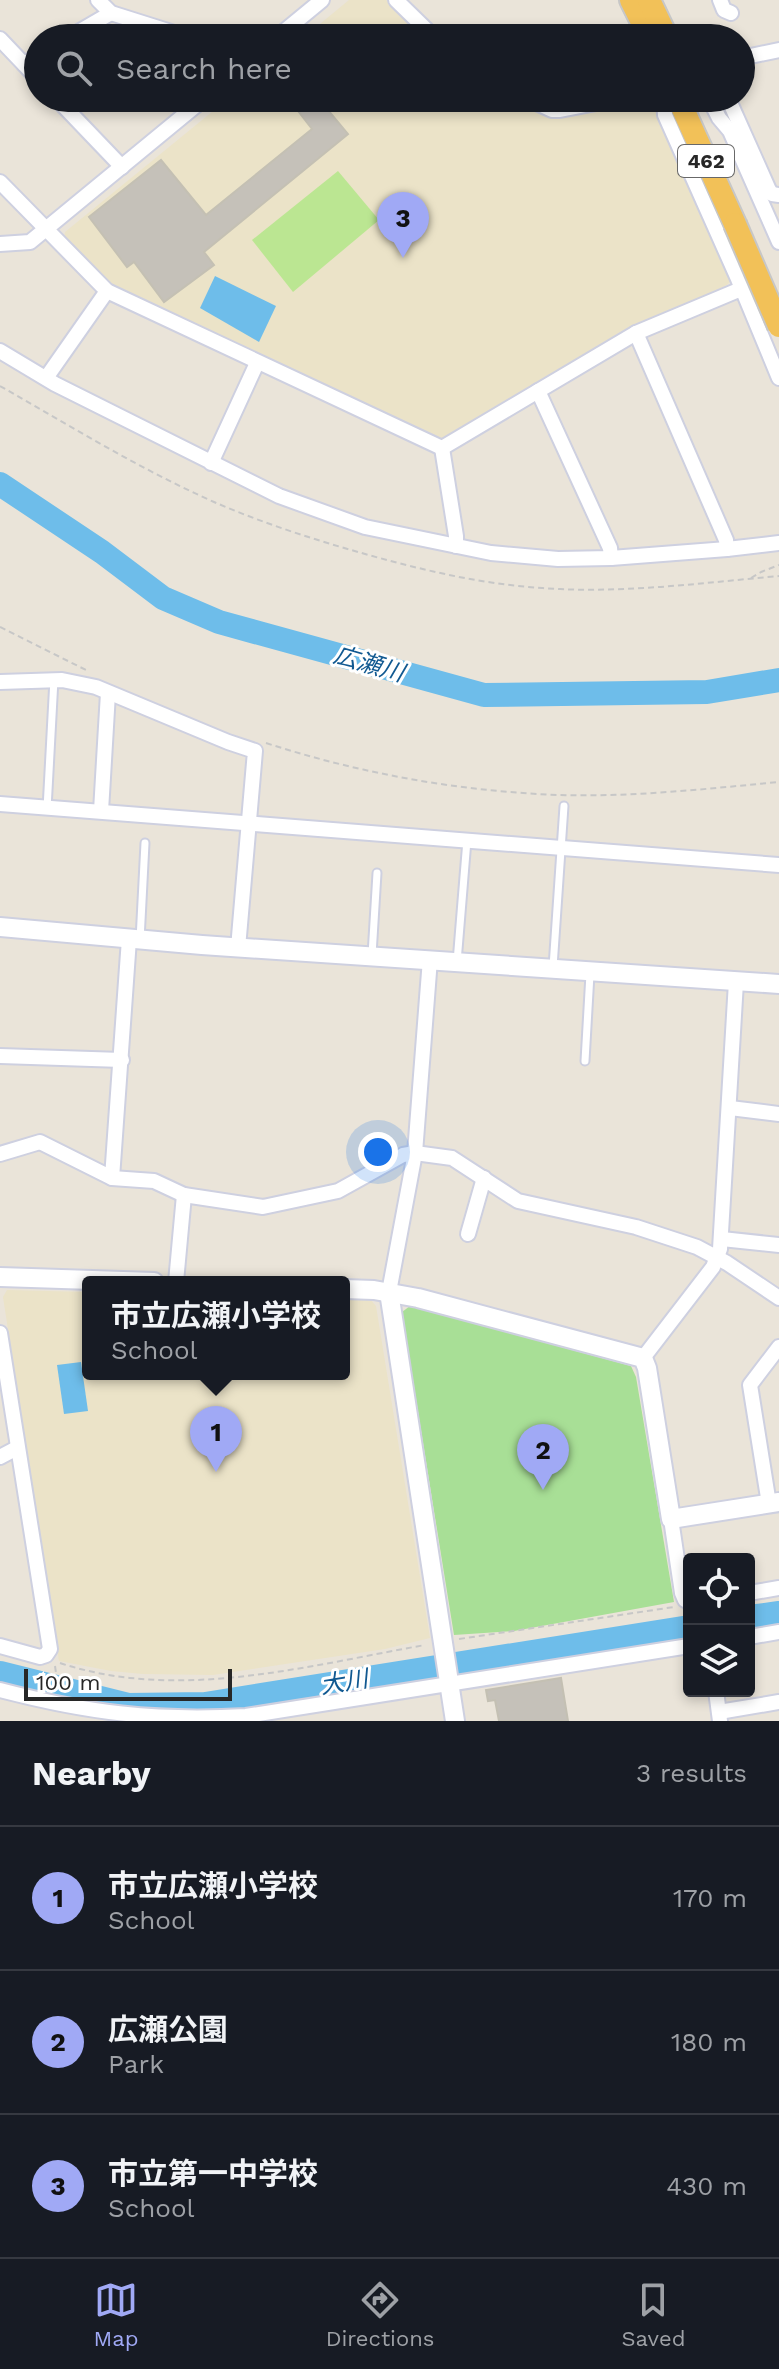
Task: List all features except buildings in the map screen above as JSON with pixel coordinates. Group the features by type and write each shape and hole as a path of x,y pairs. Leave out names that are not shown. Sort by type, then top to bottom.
{"highway":[{"path":"631,0 643,24"},
{"path":"649,0 660,24"},
{"name":"462","path":"685,112 779,292"},
{"name":"462","path":"699,112 779,326"}],"street":[{"path":"98,0 111,13 146,24"},
{"path":"293,24 322,0"},
{"path":"396,0 421,24"},
{"path":"720,0 724,10 731,13"},
{"path":"92,24 111,13"},
{"path":"0,39 24,64"},
{"path":"755,55 779,50"},
{"path":"69,112 122,167"},
{"path":"0,244 30,242 188,112"},
{"path":"665,112 779,378"},
{"path":"716,112 730,131 779,242"},
{"path":"734,112 769,190 779,195"},
{"path":"0,182 107,291 442,448"},
{"path":"442,448 636,333 741,289"},
{"path":"46,378 107,291"},
{"path":"636,333 726,540 727,549"},
{"path":"0,351 46,378 279,496 365,527 523,557 587,560 779,543"},
{"path":"211,463 257,363"},
{"path":"538,391 610,548 611,558"},
{"path":"442,448 456,546"},
{"path":"0,682 54,679 96,687 255,751 238,948"},
{"path":"101,811 108,693"},
{"path":"0,804 779,865"},
{"path":"0,927 238,948 779,984"},
{"path":"112,1178 135,939"},
{"path":"430,959 415,1153 389,1292 455,1721"},
{"path":"643,1358 717,1258 722,1239 736,982"},
{"path":"0,1056 122,1060"},
{"path":"730,1108 779,1114"},
{"path":"0,1154 40,1142 112,1178 154,1181 184,1195 263,1207 338,1191 403,1155 415,1153 452,1158 518,1201 636,1227 697,1247 779,1298"},
{"path":"468,1234 484,1178"},
{"path":"177,1276 184,1195"},
{"path":"722,1239 779,1245"},
{"path":"0,1277 82,1280"},
{"path":"350,1289 389,1292 643,1358"},
{"path":"0,1646 40,1657 50,1649 1,1344"},
{"path":"671,1519 774,1503 750,1385 779,1347"},
{"path":"643,1358 683,1595"},
{"path":"0,1457 17,1448"},
{"path":"755,1592 779,1588"},
{"path":"755,1636 779,1632"},
{"path":"0,1690 63,1714 171,1720 246,1716 683,1647"},
{"path":"717,1697 719,1717 779,1702"}],"lane":[{"path":"47,809 54,679"},
{"path":"553,969 564,806"},
{"path":"457,962 467,840"},
{"path":"135,939 145,843"},
{"path":"372,956 377,873"},
{"path":"585,1061 590,972"}],"path":[{"path":"751,578 779,565"},
{"path":"0,627 86,670"},
{"path":"263,742 344,766 451,785 526,794 662,793 779,782"},
{"path":"58,1688 54,1663 116,1676 212,1680 674,1607 683,1603"}],"shaded area":[{"path":"349,0 386,0 411,24 320,24"},
{"path":"212,112 539,112 554,118 587,112 658,112 732,279 727,285 620,334 443,439 109,286 64,238 65,232"},
{"path":"7,1290 82,1292 82,1380 350,1380 350,1299 371,1300 376,1306 430,1638 385,1649 213,1675 143,1674 59,1661 3,1297"}],"green space":[{"path":"338,171 379,220 293,292 252,240"},
{"path":"410,1306 631,1366 636,1377 674,1602 514,1631 454,1635 402,1312"}],"water":[{"path":"215,276 276,306 259,342 200,308"},
{"path":"81,1362 88,1411 64,1414 57,1365"}],"waterway":[{"name":"広瀬川","path":"0,484 102,552 163,598 219,622 484,695 707,692 779,680"},
{"name":"大川","path":"755,1616 779,1613"},
{"name":"大川","path":"0,1673 128,1705 205,1704 683,1628"}],"place":[{"name":"市立第一中学校","path":"403,258"},
{"name":"市立広瀬小学校","path":"216,1472"},
{"name":"広瀬公園","path":"543,1490"}]}
